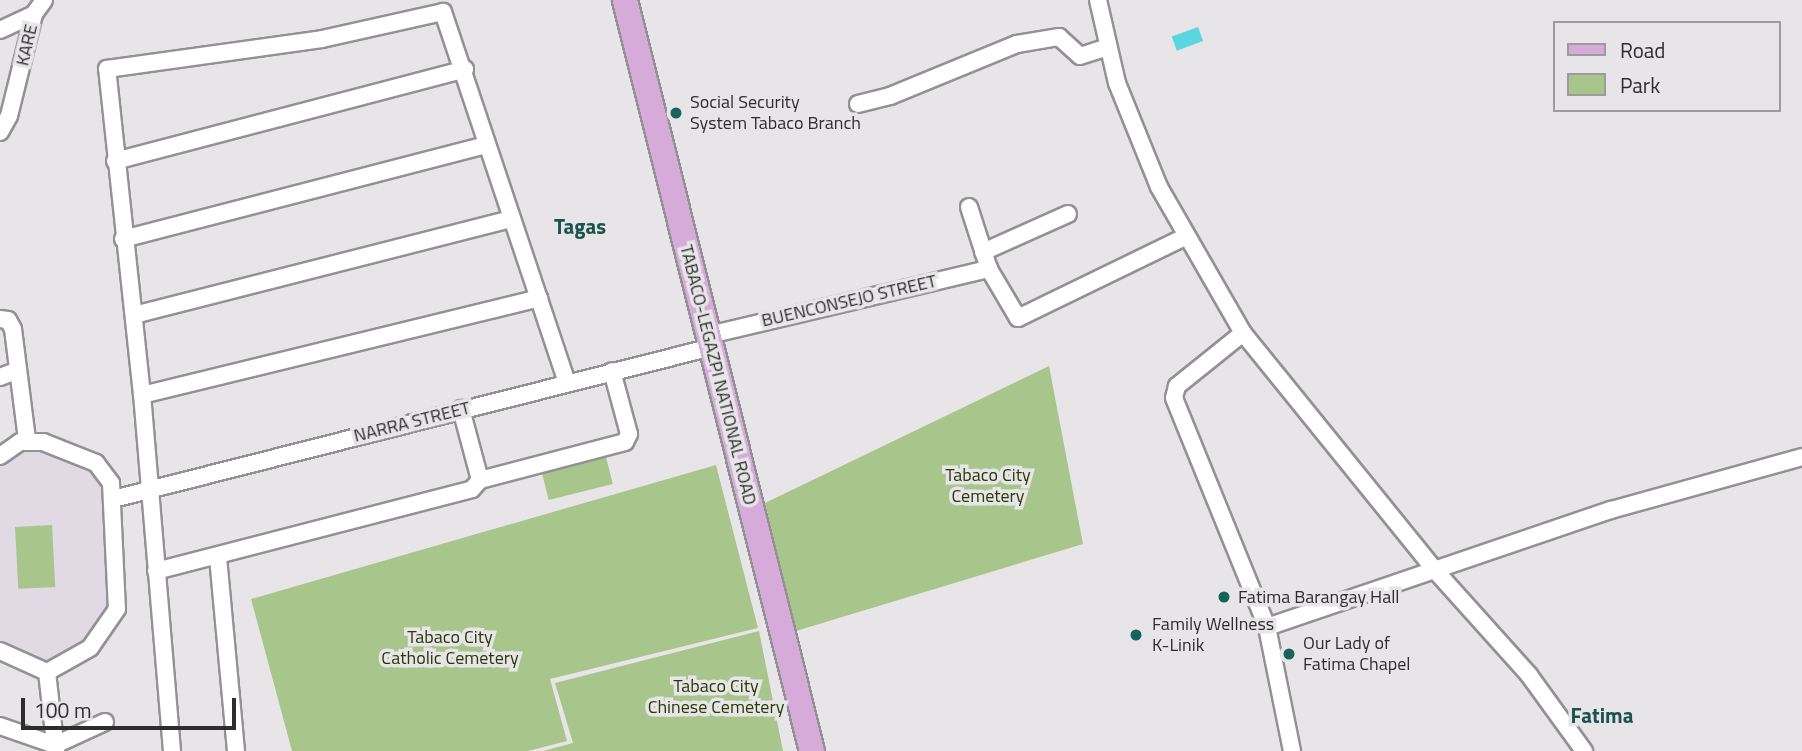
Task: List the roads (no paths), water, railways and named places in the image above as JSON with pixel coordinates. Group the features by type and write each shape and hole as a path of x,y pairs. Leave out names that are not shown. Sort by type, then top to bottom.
{"main road":[{"name":"TABACO-LEGAZPI NATIONAL ROAD","path":"625,0 812,751"}],"street":[{"path":"1098,0 1117,83 1159,187 1185,237 1243,333 1434,569 1529,675 1584,751"},
{"path":"0,30 40,4"},
{"name":"KARE","path":"0,132 9,116 40,4"},
{"path":"172,751 142,395 106,75 113,66 322,39 436,12 447,17 487,145 568,382"},
{"path":"858,104 890,96 1017,44 1059,37 1080,56 1108,47"},
{"path":"116,161 465,69"},
{"path":"123,239 487,145"},
{"path":"969,206 989,268 1018,318 1185,237"},
{"path":"983,252 1068,214"},
{"path":"134,315 512,219"},
{"name":"BUENCONSEJO STREET","path":"710,341 989,268"},
{"path":"142,395 540,298"},
{"path":"0,319 8,320 13,329 27,440"},
{"path":"1243,333 1177,386 1174,398 1267,627 1293,751"},
{"name":"NARRA STREET","path":"113,499 612,371 710,341"},
{"path":"0,377 18,370"},
{"path":"156,571 472,489 480,480 629,439 612,371"},
{"path":"461,410 480,480"},
{"path":"0,456 27,440 43,442 96,463 107,474 113,499 117,609 90,648 47,672"},
{"path":"1267,627 1612,510 1802,457"},
{"path":"218,557 236,751"},
{"path":"0,652 47,672"},
{"path":"47,672 56,748"},
{"path":"0,726 56,748 104,722"}],"water":[{"path":"1198,27 1203,41 1177,51 1172,37"}],"place":[{"name":"Social Security System Tabaco Branch","path":"676,113"},
{"name":"Fatima Barangay Hall","path":"1224,597"},
{"name":"Family Wellness K-Linik","path":"1136,635"},
{"name":"Our Lady of Fatima Chapel","path":"1289,654"}],"district":[{"name":"Tagas","path":"580,226"},
{"name":"Fatima","path":"1602,715"}],"park label":[{"name":"Tabaco City Cemetery","path":"988,486"},
{"name":"Tabaco City Catholic Cemetery","path":"450,648"},
{"name":"Tabaco City Chinese Cemetery","path":"716,697"}]}
